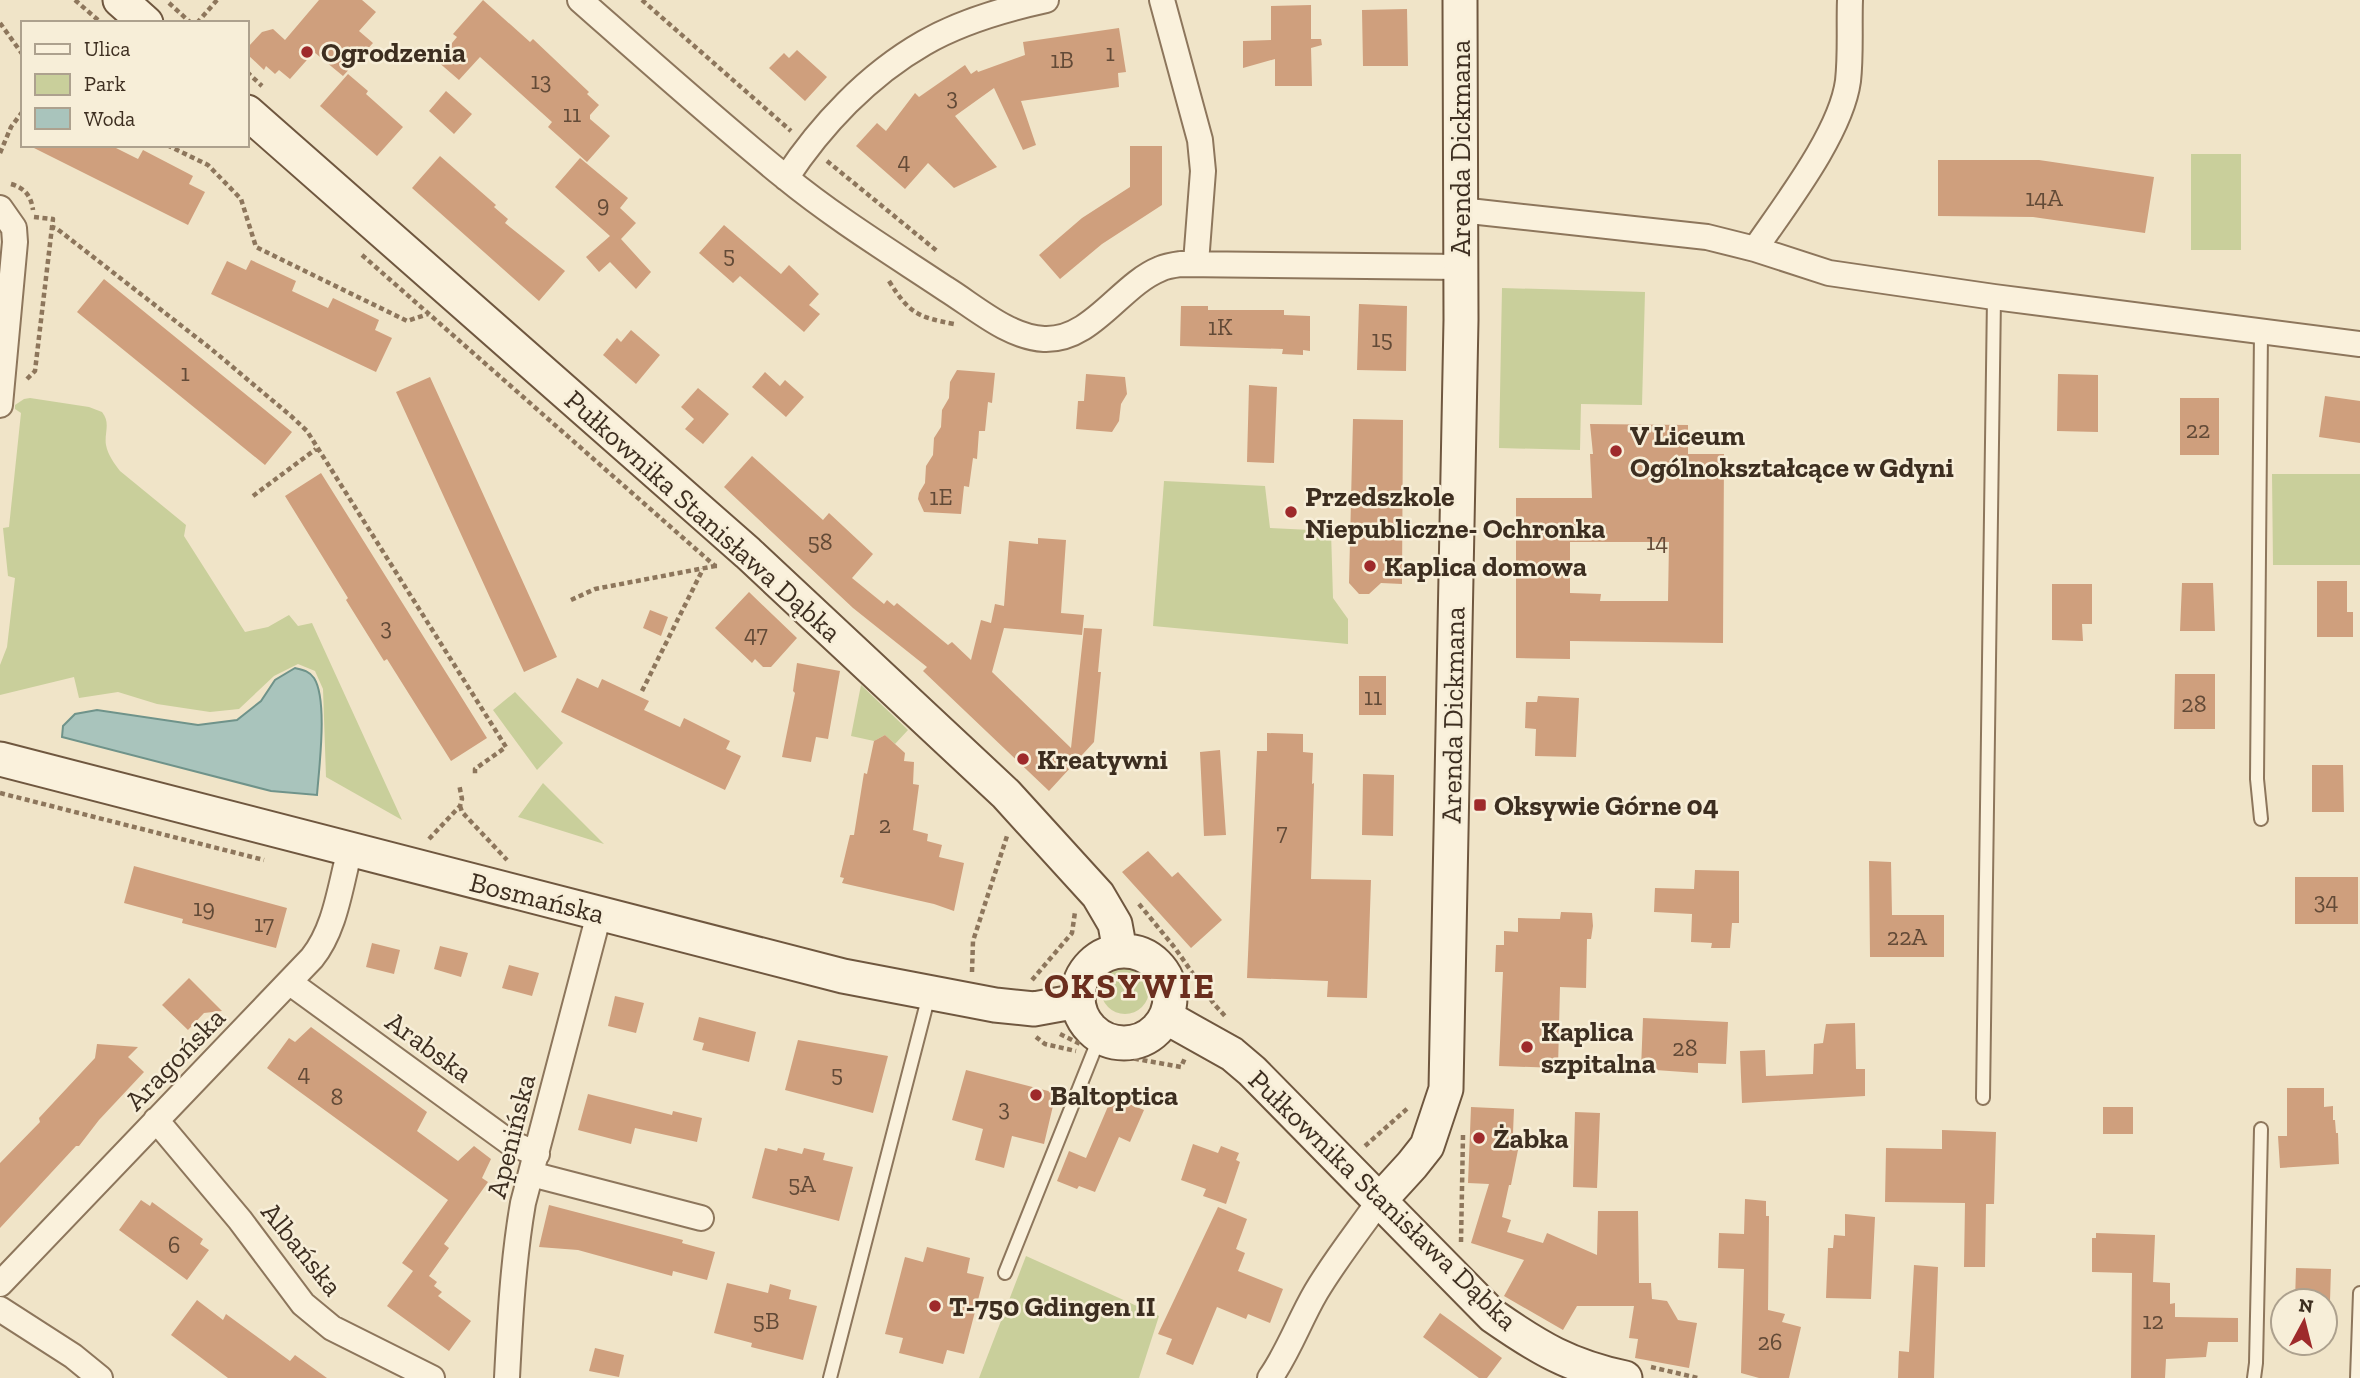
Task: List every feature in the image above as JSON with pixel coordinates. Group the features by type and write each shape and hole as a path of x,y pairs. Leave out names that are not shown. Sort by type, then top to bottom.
{"street":[{"path":"120,0 144,21"},
{"path":"786,178 807,145 873,79 924,43 998,12 1046,0"},
{"path":"1162,0 1200,140 1203,171 1196,263"},
{"name":"Arenda Dickmana","path":"1380,1200 1427,1146 1446,1089 1461,267 1460,0"},
{"path":"1755,249 1838,120 1848,82 1850,0"},
{"path":"590,3 786,178 926,276 1004,326 1023,335 1046,339 1069,334 1087,324 1153,272 1181,264 1461,267"},
{"name":"Pułkownika Stanisława Dąbka","path":"248,113 748,554 1006,794 1098,895 1115,924 1120,951"},
{"path":"0,208 13,228 15,242 0,405"},
{"path":"1460,210 1707,237 1829,273 2360,344"},
{"name":"Bosmańska","path":"0,759 843,976 995,1005 1034,1009 1078,1001"},
{"name":"Aragońska","path":"0,1284 323,944 350,850"},
{"name":"Apenińska","path":"507,1378 516,1243 599,914"},
{"path":"1120,951 1134,952 1158,965 1170,990 1170,1004 1166,1017 1156,1031 1142,1041 1125,1044 1108,1041 1097,1044 1078,1001 1080,983 1088,967 1103,956 1120,951"},
{"name":"Arabska","path":"289,982 509,1142 534,1164 701,1218"},
{"name":"Pułkownika Stanisława Dąbka","path":"1166,1017 1233,1054 1252,1071 1493,1316 1537,1347 1570,1363 1610,1376"},
{"name":"Albańska","path":"156,1121 240,1220 303,1304 332,1328 432,1378"},
{"path":"1270,1378 1283,1360 1315,1293 1380,1200"},
{"path":"0,1309 73,1356 100,1378"}],"lane":[{"path":"1983,1098 1994,297"},
{"path":"2261,331 2257,765 2261,819"},
{"path":"830,1378 930,994"},
{"path":"1005,1273 1097,1044"},
{"path":"2254,1378 2261,1129"},
{"path":"2357,1378 2360,1293"}],"path":[{"path":"75,0 98,21"},
{"path":"166,0 189,21"},
{"path":"199,21 217,0"},
{"path":"642,0 807,145 946,258"},
{"path":"0,23 21,51"},
{"path":"0,153 11,127 21,114"},
{"path":"171,147 208,165 241,199 256,247 407,321 428,314"},
{"path":"0,183 18,186 24,190 32,204 32,217 54,219 35,371 27,379 26,388"},
{"path":"52,227 210,348 307,431 506,747 475,769 475,776"},
{"path":"881,270 904,305 915,313 932,320 963,326"},
{"path":"253,496 316,449"},
{"path":"571,600 595,589 715,566"},
{"path":"642,691 704,568"},
{"path":"426,843 460,806 462,799 459,783"},
{"path":"460,806 462,812 510,863"},
{"path":"972,976 973,941 1006,837 1012,831"},
{"path":"1131,895 1175,948 1214,1004"},
{"path":"1032,979 1072,933 1075,910"},
{"path":"1056,1031 1181,1067"},
{"path":"1046,1035 1037,1038 1045,1044 1085,1053 1097,1044"},
{"path":"1371,1138 1417,1101"},
{"path":"1461,1254 1463,1134"}],"green space":[{"path":"2191,154 2241,154 2241,250 2191,250"},
{"path":"1502,288 1645,292 1642,405 1581,404 1580,450 1499,448"},
{"path":"30,398 89,407 102,412 107,424 106,445 113,462 120,471 186,525 184,536 245,632 268,627 289,615 298,626 312,623 402,820 326,777 323,689 315,671 298,664 274,676 239,709 210,712 157,704 118,692 79,698 74,677 0,695 0,665 7,647 15,578 8,576 3,528 9,527 21,413 15,409 15,405"},
{"path":"2272,474 2360,474 2360,565 2273,565"},
{"path":"1164,481 1265,486 1270,528 1331,531 1333,598 1348,619 1348,644 1153,626"},
{"path":"861,685 908,730 895,744 885,735 874,741 851,736"},
{"path":"515,692 563,743 537,770 493,710"},
{"path":"543,783 604,844 518,817"},
{"path":"1125,966 1142,973 1149,990 1142,1007 1125,1014 1108,1007 1101,990 1108,973"},
{"path":"1026,1256 1159,1316 1139,1378 979,1378"}],"water":[{"path":"295,668 308,672 314,678 321,702 317,795 271,791 62,737 63,726 75,714 97,710 198,725 237,720 261,701 275,680"}],"building":[{"path":"319,0 362,0 376,12 359,31 373,43 343,76 314,52 290,79 279,70 275,74 266,66 264,70 248,55 248,47 262,32 273,29 285,40"},
{"path":"483,0 530,42 533,39 589,92 587,94 599,105 590,115 590,119 610,136 587,162 548,127 552,122 480,57 459,80 437,61 457,37 453,34"},
{"path":"1311,5 1311,39 1321,39 1322,45 1311,48 1312,86 1275,86 1275,59 1243,68 1243,41 1271,40 1271,6"},
{"path":"1407,9 1408,66 1363,66 1362,10"},
{"path":"1119,28 1126,72 1118,73 1119,87 1021,101 1036,145 1023,150 994,88 955,116 997,167 954,188 928,163 905,189 856,146 877,123 886,131 915,93 919,97 965,65 971,74 1025,55 1023,42"},
{"path":"797,50 827,77 805,101 769,68 784,53 789,58"},
{"path":"348,74 403,127 377,156 320,106"},
{"path":"446,91 472,114 454,134 429,111"},
{"path":"1130,146 1162,146 1162,205 1102,244 1060,279 1039,255 1082,218 1130,187"},
{"path":"32,147 114,147 138,159 143,150 193,176 189,184 205,192 188,225"},
{"path":"440,156 496,205 494,207 508,219 505,223 565,271 539,301 412,188"},
{"path":"580,158 628,198 620,208 636,223 621,239 651,272 636,289 610,262 599,272 586,257 610,236 555,187"},
{"path":"1938,160 2039,160 2154,177 2145,233 2033,217 1938,216"},
{"path":"724,225 781,274 789,265 819,294 809,305 820,314 804,332 740,276 733,283 699,253"},
{"path":"251,260 296,281 292,291 328,308 333,298 379,320 375,330 392,338 376,372 211,294 227,261 246,270"},
{"path":"104,279 292,432 265,465 77,312"},
{"path":"1359,304 1407,306 1406,371 1357,370"},
{"path":"1181,306 1208,306 1208,310 1284,310 1284,315 1310,316 1310,351 1303,350 1303,355 1282,354 1283,349 1180,346"},
{"path":"631,330 660,355 636,384 603,355 617,338 621,342"},
{"path":"957,370 995,373 992,403 988,402 985,431 979,431 977,459 973,458 969,487 964,486 961,514 924,512 918,499 919,493 925,483 926,466 933,455 934,438 941,427 942,410 949,398 950,382"},
{"path":"765,372 780,386 785,380 804,397 786,417 752,387"},
{"path":"1086,374 1125,377 1127,394 1121,404 1119,421 1112,432 1076,429 1078,401 1084,401"},
{"path":"2058,374 2098,375 2098,432 2057,431"},
{"path":"430,377 557,657 524,672 396,392"},
{"path":"1249,385 1277,387 1274,463 1247,462"},
{"path":"698,388 729,414 703,444 685,429 694,419 681,407"},
{"path":"2325,396 2360,401 2360,443 2319,437"},
{"path":"2180,398 2219,398 2219,455 2180,455"},
{"path":"1353,419 1403,420 1402,584 1381,583 1369,594 1359,594 1349,583"},
{"path":"1590,424 1688,425 1688,454 1724,454 1723,643 1570,641 1570,659 1516,658 1516,498 1592,498 1590,454 1593,454","holes":["1570,542 1669,542 1668,601 1600,601 1601,594 1570,593"]},
{"path":"752,456 823,520 829,513 873,554 852,578 884,604 887,600 894,606 897,603 948,645 952,642 971,660 981,620 991,623 995,604 1004,606 1009,541 1038,544 1038,538 1066,540 1061,613 1084,615 1082,635 1004,628 992,672 1071,748 1084,628 1102,629 1094,742 1049,791 923,671 927,667 853,608 724,487"},
{"path":"321,473 487,738 451,761 387,659 384,661 285,496"},
{"path":"2317,581 2347,581 2347,612 2353,612 2353,637 2317,637"},
{"path":"2182,583 2213,583 2215,631 2180,631"},
{"path":"2052,584 2092,584 2092,624 2082,624 2083,641 2052,640"},
{"path":"749,592 797,638 771,667 763,667 755,659 752,663 715,628"},
{"path":"650,610 668,617 661,636 643,628"},
{"path":"797,663 840,671 828,739 816,737 811,762 782,757 795,693 793,691"},
{"path":"2175,674 2215,674 2215,729 2174,729"},
{"path":"1359,676 1386,676 1386,715 1359,715"},
{"path":"577,678 598,688 602,679 649,701 644,710 680,727 684,718 730,741 726,749 741,756 725,790 561,712"},
{"path":"1538,696 1579,698 1576,757 1535,756 1536,729 1525,728 1526,702 1537,702"},
{"path":"1267,733 1303,734 1303,752 1313,753 1311,879 1371,880 1367,998 1327,997 1328,981 1247,978 1257,751 1267,751"},
{"path":"885,735 905,753 904,761 914,762 913,784 919,785 913,830 928,834 927,841 942,845 939,857 964,863 954,911 842,883 844,878 840,877 850,835 854,835 864,773 867,774 874,741"},
{"path":"1220,750 1226,835 1204,836 1200,752"},
{"path":"2312,765 2343,765 2344,812 2312,812"},
{"path":"1363,774 1394,775 1393,836 1362,835"},
{"path":"1148,851 1172,877 1178,872 1222,920 1191,948 1122,872"},
{"path":"1869,861 1891,862 1892,915 1944,915 1944,957 1870,957"},
{"path":"134,866 287,908 276,948 182,923 183,919 124,903"},
{"path":"1695,870 1739,871 1739,923 1732,923 1730,948 1711,948 1712,943 1691,942 1692,914 1654,912 1655,888 1694,889"},
{"path":"2295,877 2358,877 2358,924 2295,924"},
{"path":"1561,912 1592,913 1593,926 1591,939 1587,939 1586,988 1560,987 1558,1068 1499,1066 1503,972 1495,972 1496,945 1504,945 1504,931 1518,932 1518,918 1560,919"},
{"path":"372,943 400,950 394,974 366,967"},
{"path":"440,946 468,953 461,977 434,969"},
{"path":"509,965 539,973 532,996 502,988"},
{"path":"189,978 222,1011 204,1013 188,1030 162,1005"},
{"path":"615,996 644,1003 636,1033 608,1026"},
{"path":"699,1017 756,1032 749,1062 702,1050 704,1043 693,1040"},
{"path":"1643,1018 1728,1022 1726,1064 1698,1063 1698,1073 1641,1069"},
{"path":"1855,1023 1856,1069 1865,1069 1865,1096 1742,1103 1740,1051 1765,1050 1766,1076 1813,1074 1814,1044 1823,1043 1826,1024"},
{"path":"311,1027 427,1112 417,1131 458,1161 474,1146 491,1159 482,1178 488,1182 444,1244 449,1248 429,1276 437,1282 434,1286 442,1292 438,1296 471,1321 449,1351 387,1306 413,1271 402,1263 448,1200 267,1068 289,1038 295,1042"},
{"path":"798,1040 888,1056 873,1113 785,1090"},
{"path":"97,1044 138,1047 128,1057 144,1072 99,1120 79,1146 76,1146 0,1228 0,1163 40,1122 39,1118 95,1058"},
{"path":"966,1070 1056,1093 1044,1144 1012,1136 1004,1168 975,1160 983,1129 952,1120"},
{"path":"2287,1088 2324,1088 2324,1107 2333,1106 2333,1120 2338,1133 2339,1164 2280,1168 2278,1136 2287,1136"},
{"path":"588,1094 672,1115 673,1111 702,1118 697,1142 635,1128 631,1144 578,1130"},
{"path":"1112,1097 1144,1110 1130,1142 1119,1137 1095,1192 1079,1186 1077,1189 1057,1181 1069,1151 1086,1158"},
{"path":"1471,1107 1514,1109 1513,1133 1521,1135 1502,1217 1511,1220 1507,1232 1543,1243 1547,1233 1597,1255 1598,1211 1638,1211 1639,1283 1651,1283 1652,1299 1667,1301 1678,1320 1697,1323 1689,1368 1635,1358 1638,1339 1629,1338 1634,1306 1577,1306 1563,1330 1504,1296 1524,1260 1471,1243 1489,1184 1468,1183"},
{"path":"2103,1107 2133,1107 2133,1134 2103,1134"},
{"path":"1575,1112 1600,1113 1597,1188 1573,1187"},
{"path":"1942,1130 1996,1132 1994,1204 1986,1204 1985,1267 1964,1267 1965,1203 1885,1202 1886,1148 1942,1149"},
{"path":"1193,1144 1218,1153 1221,1146 1239,1153 1236,1160 1240,1162 1226,1204 1203,1196 1206,1189 1181,1180"},
{"path":"765,1148 802,1154 804,1148 825,1153 823,1160 853,1167 839,1221 752,1198"},
{"path":"1745,1199 1766,1201 1766,1216 1769,1216 1768,1310 1785,1314 1782,1322 1801,1327 1789,1378 1759,1378 1741,1373 1744,1269 1718,1268 1719,1233 1744,1234"},
{"path":"141,1200 150,1206 152,1202 203,1239 200,1244 209,1250 187,1280 119,1230"},
{"path":"549,1205 683,1240 682,1243 715,1252 707,1280 673,1271 672,1276 578,1250 539,1247"},
{"path":"1218,1207 1247,1219 1236,1249 1245,1253 1238,1271 1283,1289 1270,1323 1248,1314 1246,1319 1217,1307 1193,1365 1166,1354 1172,1339 1158,1334"},
{"path":"1845,1214 1875,1217 1871,1299 1826,1298 1828,1248 1833,1248 1834,1235 1845,1236"},
{"path":"2096,1233 2155,1235 2153,1282 2170,1283 2170,1304 2175,1303 2175,1317 2238,1318 2238,1342 2208,1342 2206,1357 2166,1359 2165,1378 2131,1378 2132,1273 2092,1272 2092,1238 2096,1238"},
{"name":"T-750 Gdingen II","path":"927,1247 970,1258 967,1273 984,1277 964,1354 947,1350 943,1364 899,1353 903,1338 885,1334 905,1257 923,1262"},
{"path":"1914,1265 1938,1267 1934,1378 1898,1378 1899,1351 1909,1352"},
{"path":"2296,1268 2331,1269 2330,1287 2295,1287"},
{"path":"727,1283 768,1293 770,1284 791,1290 789,1299 817,1306 803,1360 751,1347 752,1343 714,1333"},
{"path":"197,1300 223,1320 226,1314 290,1361 295,1355 327,1378 228,1378 171,1335"},
{"path":"1440,1313 1502,1358 1487,1378 1479,1378 1423,1337"},
{"path":"595,1348 624,1355 619,1377 589,1371"}],"place":[{"name":"Ogrodzenia","path":"307,52"},
{"name":"V Liceum Ogólnokształcące w Gdyni","path":"1616,451"},
{"name":"Przedszkole Niepubliczne- Ochronka","path":"1291,512"},
{"name":"Kaplica domowa","path":"1370,566"},
{"name":"Kreatywni","path":"1023,759"},
{"name":"Oksywie Górne 04","path":"1480,805"},
{"name":"Kaplica szpitalna","path":"1527,1047"},
{"name":"Baltoptica","path":"1036,1095"},
{"name":"Żabka","path":"1479,1138"},
{"name":"T-750 Gdingen II","path":"935,1306"}],"district":[{"name":"OKSYWIE","path":"1130,986"}]}
